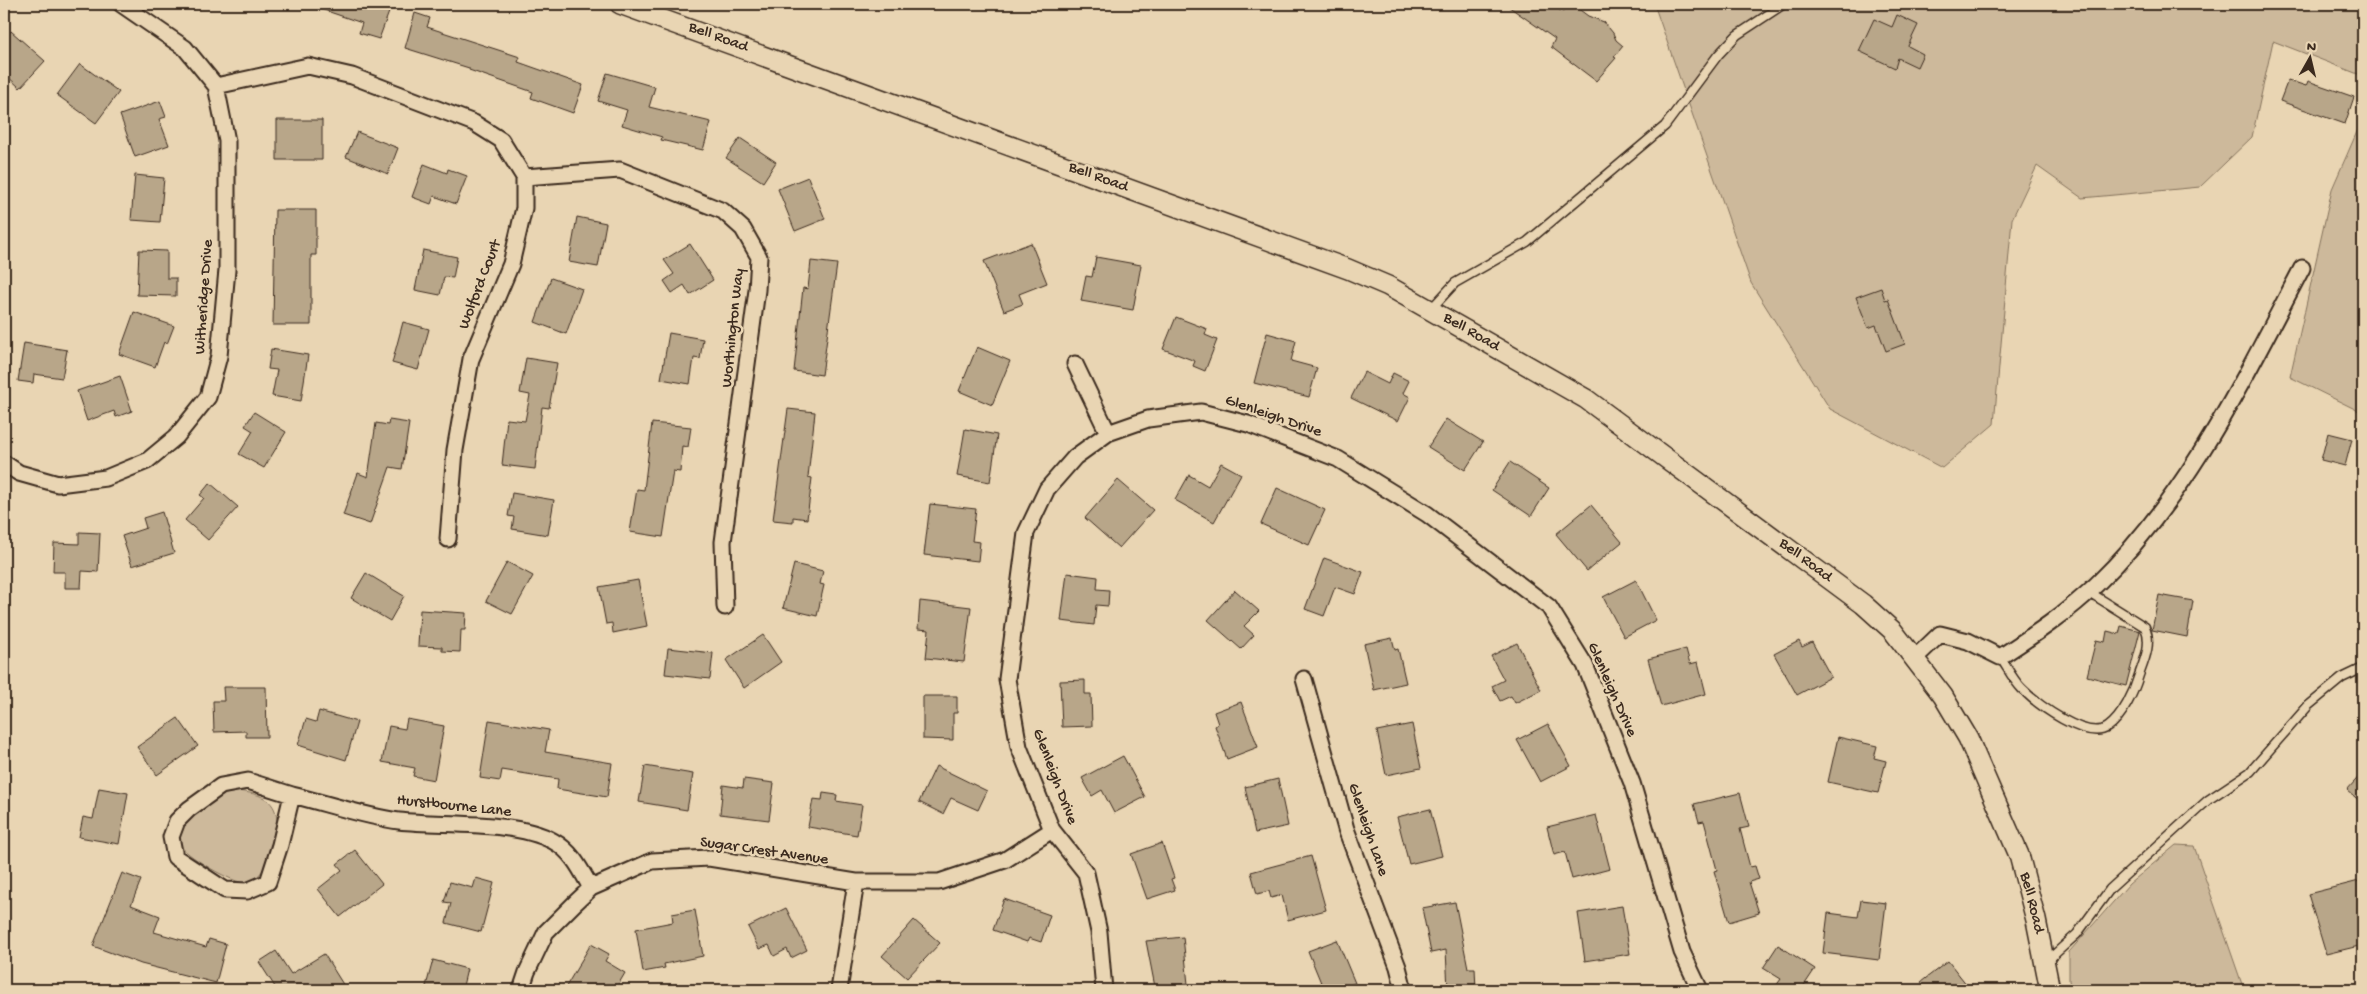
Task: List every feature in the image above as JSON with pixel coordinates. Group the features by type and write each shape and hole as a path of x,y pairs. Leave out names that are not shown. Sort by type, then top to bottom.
{"street":[{"name":"Witheridge Drive","path":"4,463 19,473 58,484 106,478 147,461 176,437 208,397 220,356 227,270 227,141 216,86 185,48 121,4"},
{"name":"Bell Road","path":"620,4 1348,269 1388,286 1586,399 1863,604 1893,631 1943,696 1968,738 2019,855 2050,990"},
{"path":"216,86 308,66 352,76 474,123 501,140 524,176"},
{"name":"Worthington Way","path":"524,176 620,170 723,211 743,229 759,256 757,290 723,542 725,607"},
{"name":"Wolford Court","path":"448,539 455,450 471,359 511,264 524,208 524,176"},
{"path":"1914,659 1940,634 1968,641 2000,657 2064,613 2089,592 2149,526 2184,482 2214,434 2302,268"},
{"path":"1075,364 1108,433"},
{"name":"Glenleigh Drive","path":"1104,990 1099,932 1086,873 1052,830 1019,747 1007,679 1026,533 1047,489 1075,457 1108,433 1148,419 1201,412 1248,424 1338,458 1427,514 1549,607 1585,665 1632,783 1682,952 1700,990"},
{"name":"Glenleigh Lane","path":"1304,679 1346,829 1398,967 1404,990"},
{"path":"248,781 292,794 280,845 268,882 246,891 225,890 175,857 171,837 177,821 188,809 221,786 248,781"},
{"name":"Hurstbourne Lane","path":"292,794 398,821 488,826 526,832 554,841 574,857 591,888"},
{"name":"Sugar Crest Avenue","path":"521,990 527,972 546,932 591,888 652,861 709,858 856,882 939,882 1005,860 1052,830"},
{"path":"839,990 856,882"}],"lane":[{"path":"1430,310 1455,283 1527,242 1665,126 1718,55 1738,35 1784,4"},
{"path":"2000,657 2021,688 2053,714 2088,731 2107,728 2120,714 2136,685 2149,637 2145,627 2089,592"},
{"path":"2045,964 2076,934 2110,889 2208,800 2250,772 2308,706 2342,678 2363,668"}],"shaded area":[{"path":"1654,4 2363,4 2363,76 2273,41 2252,137 2200,187 2082,198 2037,166 2012,219 1994,424 1942,468 1830,409 1751,283"},
{"path":"2363,118 2363,413 2290,377 2332,189"},
{"path":"238,791 259,795 264,798 273,806 277,820 268,858 262,872 247,883 232,879 210,868 189,854 179,843 182,829 193,815 214,799"},
{"path":"2176,845 2194,846 2244,990 2072,990 2069,981 2069,952 2129,884"}],"building":[{"path":"313,4 392,4 379,39 359,33 362,23 312,6"},
{"path":"1505,4 1552,4 1562,12 1572,4 1588,16 1604,22 1616,40 1623,46 1614,57 1616,58 1596,81 1551,47 1555,39"},
{"path":"415,13 430,18 427,27 520,57 518,62 583,85 573,113 531,98 533,92 469,70 469,68 405,48"},
{"path":"1897,15 1918,25 1908,46 1923,54 1917,67 1898,58 1895,68 1859,51 1874,19 1892,27"},
{"path":"11,31 45,61 20,88 4,73 4,39"},
{"path":"80,64 119,92 96,123 57,95"},
{"path":"607,73 655,87 649,107 711,122 703,150 661,140 662,137 622,125 627,110 598,101"},
{"path":"2288,80 2306,86 2308,81 2354,97 2345,124 2280,101"},
{"path":"160,101 166,117 159,119 169,145 135,157 120,115"},
{"path":"277,120 322,120 322,160 277,160"},
{"path":"357,132 398,148 388,174 346,157"},
{"path":"740,138 776,162 763,182 726,158"},
{"path":"424,164 447,173 448,169 467,176 456,204 434,196 431,204 412,197"},
{"path":"135,175 164,178 160,222 131,220"},
{"path":"808,177 825,219 795,231 778,189"},
{"path":"275,210 316,210 316,255 311,255 311,325 273,325"},
{"path":"577,217 606,223 598,267 569,262"},
{"path":"1031,243 1047,283 1019,294 1023,304 1004,311 984,261"},
{"path":"690,244 713,280 690,295 684,285 672,293 664,281 674,274 664,260"},
{"path":"139,250 167,251 167,278 176,278 176,296 137,295"},
{"path":"423,250 457,257 453,278 444,277 440,295 415,290"},
{"path":"1096,257 1141,265 1133,310 1081,301 1086,276 1092,277"},
{"path":"811,261 837,264 822,375 794,371 803,288 808,289"},
{"path":"551,278 582,289 566,334 535,322"},
{"path":"1881,288 1885,300 1888,299 1905,344 1886,351 1876,325 1868,328 1856,297"},
{"path":"134,312 174,326 167,344 164,342 155,367 119,354"},
{"path":"1176,317 1207,329 1205,335 1217,340 1205,371 1193,366 1195,361 1163,349"},
{"path":"403,322 429,329 418,370 392,363"},
{"path":"669,333 703,339 700,359 694,358 690,384 661,379"},
{"path":"1267,333 1296,341 1291,361 1317,368 1309,397 1254,383"},
{"path":"24,343 67,350 62,378 34,374 33,383 18,381"},
{"path":"977,347 1010,361 992,405 959,391"},
{"path":"271,349 308,355 301,401 272,396 277,370 268,369"},
{"path":"526,358 557,363 549,408 542,407 535,469 502,465 507,419 525,421 530,395 520,393"},
{"path":"1364,372 1388,384 1393,373 1409,381 1403,393 1410,397 1398,421 1351,398"},
{"path":"120,376 132,411 116,417 114,411 87,421 77,391"},
{"path":"788,409 815,412 808,477 812,478 807,519 793,517 793,522 773,520"},
{"path":"254,412 286,432 264,468 239,454 253,431 245,426"},
{"path":"1446,419 1483,442 1465,470 1428,447"},
{"path":"389,420 409,423 402,469 390,467 370,524 343,515 358,473 368,477 376,423 388,425"},
{"path":"652,423 691,427 688,447 682,446 680,472 673,471 663,537 630,532 637,489 644,490"},
{"path":"965,429 997,435 990,482 957,476"},
{"path":"2328,433 2352,439 2345,466 2321,460"},
{"path":"1510,462 1549,488 1531,516 1492,490"},
{"path":"1221,463 1241,474 1214,522 1175,500 1189,475 1208,486"},
{"path":"1118,480 1153,510 1119,548 1085,518"},
{"path":"210,483 238,507 208,540 185,520 204,498 200,495"},
{"path":"1277,488 1325,510 1309,545 1261,524"},
{"path":"512,493 554,500 548,535 512,529 514,517 508,516"},
{"path":"930,504 976,509 972,541 980,542 978,561 924,555"},
{"path":"1591,505 1622,542 1587,571 1556,534"},
{"path":"162,512 174,553 132,566 122,536 146,528 143,518"},
{"path":"79,532 100,533 98,572 82,571 81,588 65,588 65,572 53,572 54,543 79,544"},
{"path":"1324,558 1363,572 1355,594 1335,587 1324,616 1305,609"},
{"path":"507,562 533,576 512,614 486,601"},
{"path":"794,564 823,571 820,584 824,585 817,616 783,608"},
{"path":"366,573 404,596 390,621 351,598"},
{"path":"1067,573 1098,577 1097,589 1109,590 1108,606 1096,605 1094,625 1061,621"},
{"path":"638,580 647,626 613,633 612,623 606,624 599,587"},
{"path":"1636,580 1656,620 1624,637 1603,597"},
{"path":"1235,590 1259,611 1244,626 1254,635 1241,649 1208,620"},
{"path":"2159,595 2193,601 2187,637 2152,630"},
{"path":"920,601 971,607 964,662 926,658 929,630 918,629"},
{"path":"420,610 466,613 465,630 461,630 460,652 442,651 442,647 418,646"},
{"path":"2121,626 2140,631 2126,686 2087,676 2096,640 2105,642 2107,631 2119,634"},
{"path":"763,635 781,662 744,688 726,660"},
{"path":"1392,638 1395,650 1398,649 1406,683 1374,690 1364,644"},
{"path":"1799,641 1802,647 1812,642 1831,677 1797,695 1774,654"},
{"path":"1517,643 1541,690 1515,703 1511,696 1500,701 1492,686 1504,680 1491,656"},
{"path":"668,648 713,653 710,679 665,674"},
{"path":"1686,649 1690,664 1698,662 1706,694 1661,706 1648,659"},
{"path":"1085,680 1085,694 1091,694 1092,726 1062,727 1060,681"},
{"path":"223,687 266,687 267,737 246,737 246,731 214,732 213,701 224,701"},
{"path":"923,696 957,696 957,713 953,713 953,740 923,739"},
{"path":"1241,702 1258,747 1227,759 1215,726 1218,724 1214,712"},
{"path":"319,711 357,722 346,760 298,745 306,719 316,722"},
{"path":"178,718 198,746 157,775 137,747"},
{"path":"407,719 444,726 434,780 413,776 415,768 382,762 389,726 405,729"},
{"path":"489,720 549,730 545,752 612,763 607,797 557,789 558,779 502,770 500,781 480,778"},
{"path":"1412,724 1421,768 1386,775 1377,731"},
{"path":"1548,724 1571,766 1540,782 1517,740"},
{"path":"1838,737 1877,746 1874,758 1886,761 1878,793 1828,782"},
{"path":"1123,756 1145,797 1114,813 1102,790 1092,796 1082,778"},
{"path":"645,766 693,774 687,810 639,802"},
{"path":"936,766 987,791 978,810 951,798 943,814 919,802"},
{"path":"2363,772 2363,804 2347,790"},
{"path":"744,779 774,783 769,820 720,814 723,785 743,788"},
{"path":"1278,779 1288,826 1255,833 1245,787"},
{"path":"99,788 128,793 119,844 79,837 83,817 93,819"},
{"path":"823,793 837,795 836,801 862,805 857,835 808,827 813,799 822,800"},
{"path":"1740,793 1749,827 1740,829 1750,867 1755,866 1759,879 1749,882 1759,913 1729,922 1714,871 1717,870 1704,821 1699,822 1694,804"},
{"path":"1430,809 1442,856 1409,864 1397,817"},
{"path":"1596,815 1610,869 1572,879 1565,852 1554,855 1547,827"},
{"path":"1162,843 1174,878 1171,879 1175,890 1147,899 1131,854"},
{"path":"355,850 382,884 340,917 318,889 342,870 337,864"},
{"path":"1311,856 1326,910 1288,920 1282,895 1271,898 1269,891 1257,894 1251,872"},
{"path":"122,873 141,880 131,905 160,916 154,932 206,947 209,939 226,944 216,983 141,964 93,946"},
{"path":"476,878 494,883 481,932 446,923 451,903 444,902 450,882 473,888"},
{"path":"2363,880 2363,945 2326,954 2308,894"},
{"path":"1004,899 1050,915 1041,942 1029,938 1027,942 993,930"},
{"path":"1861,900 1886,903 1879,960 1823,953 1828,913 1858,917"},
{"path":"1455,902 1468,968 1475,968 1476,990 1448,990 1446,950 1431,953 1422,908"},
{"path":"1622,906 1630,954 1585,961 1578,913"},
{"path":"786,908 807,950 791,958 787,949 774,956 769,945 759,949 748,927"},
{"path":"695,910 703,956 664,964 665,968 643,972 636,929 673,922 672,914"},
{"path":"914,920 940,943 907,978 882,956"},
{"path":"1183,937 1188,984 1155,987 1146,941"},
{"path":"1337,940 1355,983 1337,990 1324,990 1308,951"},
{"path":"591,944 609,954 605,961 625,973 615,990 564,990"},
{"path":"1778,945 1815,969 1801,990 1773,990 1781,979 1763,968"},
{"path":"276,951 291,974 324,954 344,986 337,990 277,990 259,962"},
{"path":"433,960 467,969 462,990 425,990"},
{"path":"1948,961 1971,990 1927,990 1921,982"}]}
